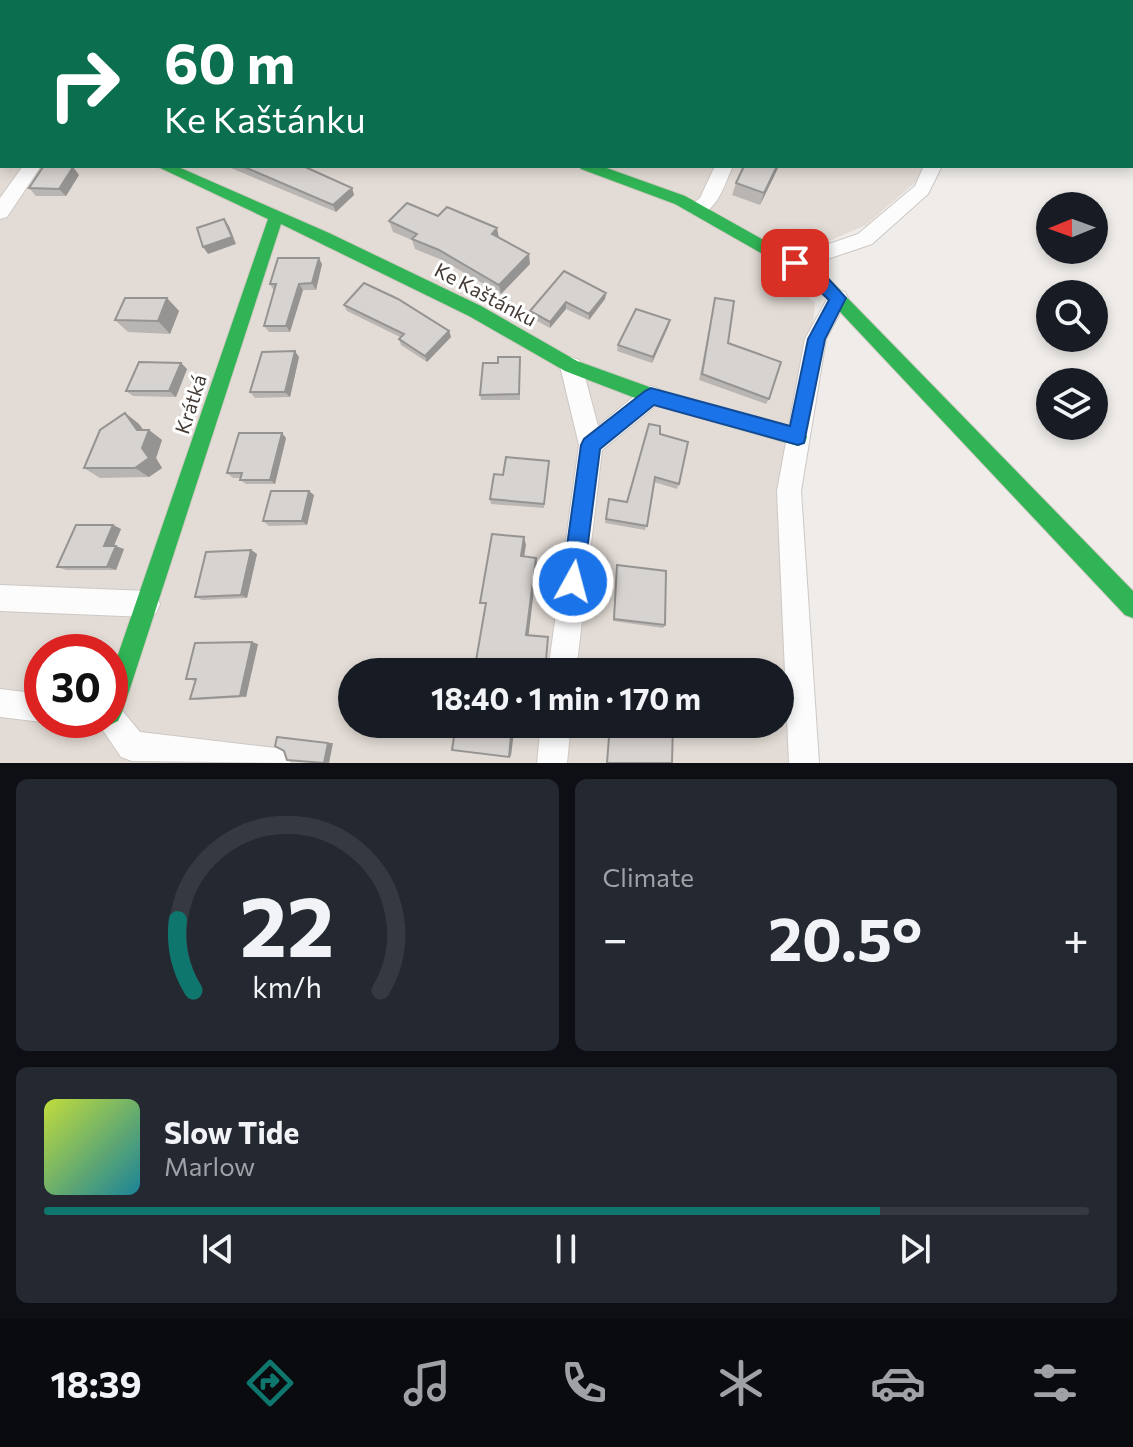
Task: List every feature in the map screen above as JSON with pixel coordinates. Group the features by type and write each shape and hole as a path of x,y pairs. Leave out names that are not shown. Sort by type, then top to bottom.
{"street":[{"path":"0,212 31,168"},
{"name":"Ke Kaštánku","path":"167,168 324,237 475,311 571,366 651,396 798,437"},
{"path":"591,168 696,208 818,278 1133,607"},
{"path":"696,208 707,202 723,168"},
{"path":"795,263 865,239 922,190 932,168"},
{"name":"Krátká","path":"128,661 276,218"},
{"path":"804,763 789,491 816,339 838,298"},
{"path":"564,658 591,445 571,366"},
{"path":"591,445 651,396"},
{"path":"0,598 147,604"},
{"path":"0,703 24,706"},
{"path":"126,738 132,746 276,763"},
{"path":"552,763 555,738"}],"shaded area":[{"path":"0,168 922,168 917,181 866,225 776,264 815,303 811,343 792,441 795,763 0,763"}],"building":[{"path":"42,168 72,168 59,189 29,188"},
{"path":"247,168 307,168 352,188 333,205"},
{"path":"743,168 776,168 764,193 736,183"},
{"path":"407,203 438,216 447,207 497,228 492,234 529,254 499,285 439,250 412,239 417,234 389,221"},
{"path":"224,219 232,237 203,247 197,228"},
{"path":"278,258 319,258 312,283 299,284 286,326 264,326 276,284 270,284"},
{"path":"564,271 606,293 589,314 566,302 550,322 530,311"},
{"path":"364,283 398,299 449,331 425,356 399,339 404,334 344,305"},
{"path":"125,298 167,298 158,321 115,320"},
{"path":"715,298 734,301 728,343 781,362 769,399 702,374"},
{"path":"636,309 670,320 653,357 618,345"},
{"path":"295,351 285,392 250,392 262,352"},
{"path":"498,357 520,357 519,394 480,395 483,363 498,363"},
{"path":"139,362 181,363 169,391 126,391"},
{"path":"125,413 137,430 149,430 142,448 149,458 135,468 84,468 100,430"},
{"path":"649,424 660,426 660,434 688,442 679,484 655,477 647,526 606,519 609,499 627,502"},
{"path":"239,433 282,433 270,480 240,480 242,473 227,473"},
{"path":"506,457 549,461 544,504 490,499 494,474 503,475"},
{"path":"271,491 309,491 302,521 263,521"},
{"path":"76,525 113,525 104,546 116,546 107,567 57,567"},
{"path":"492,534 524,537 521,556 536,558 526,635 548,637 546,658 476,658 486,603 480,603"},
{"path":"251,550 241,595 195,597 206,552"},
{"path":"617,565 666,571 665,625 614,619"},
{"path":"252,642 240,696 190,699 196,679 186,679 195,643"},
{"path":"277,737 328,743 324,763 287,760 284,751 275,746"},
{"path":"454,738 511,738 509,757 452,750"},
{"path":"609,738 673,738 672,763 607,763"}],"traffic: fast":[{"path":"168,168 324,237 475,311 571,366 651,396 798,437"},
{"path":"592,168 680,200 818,278 1133,607"},
{"path":"128,659 276,218"}],"route":[{"path":"573,582 591,445 651,396 798,437 816,339 838,298 818,278 795,263"}]}
